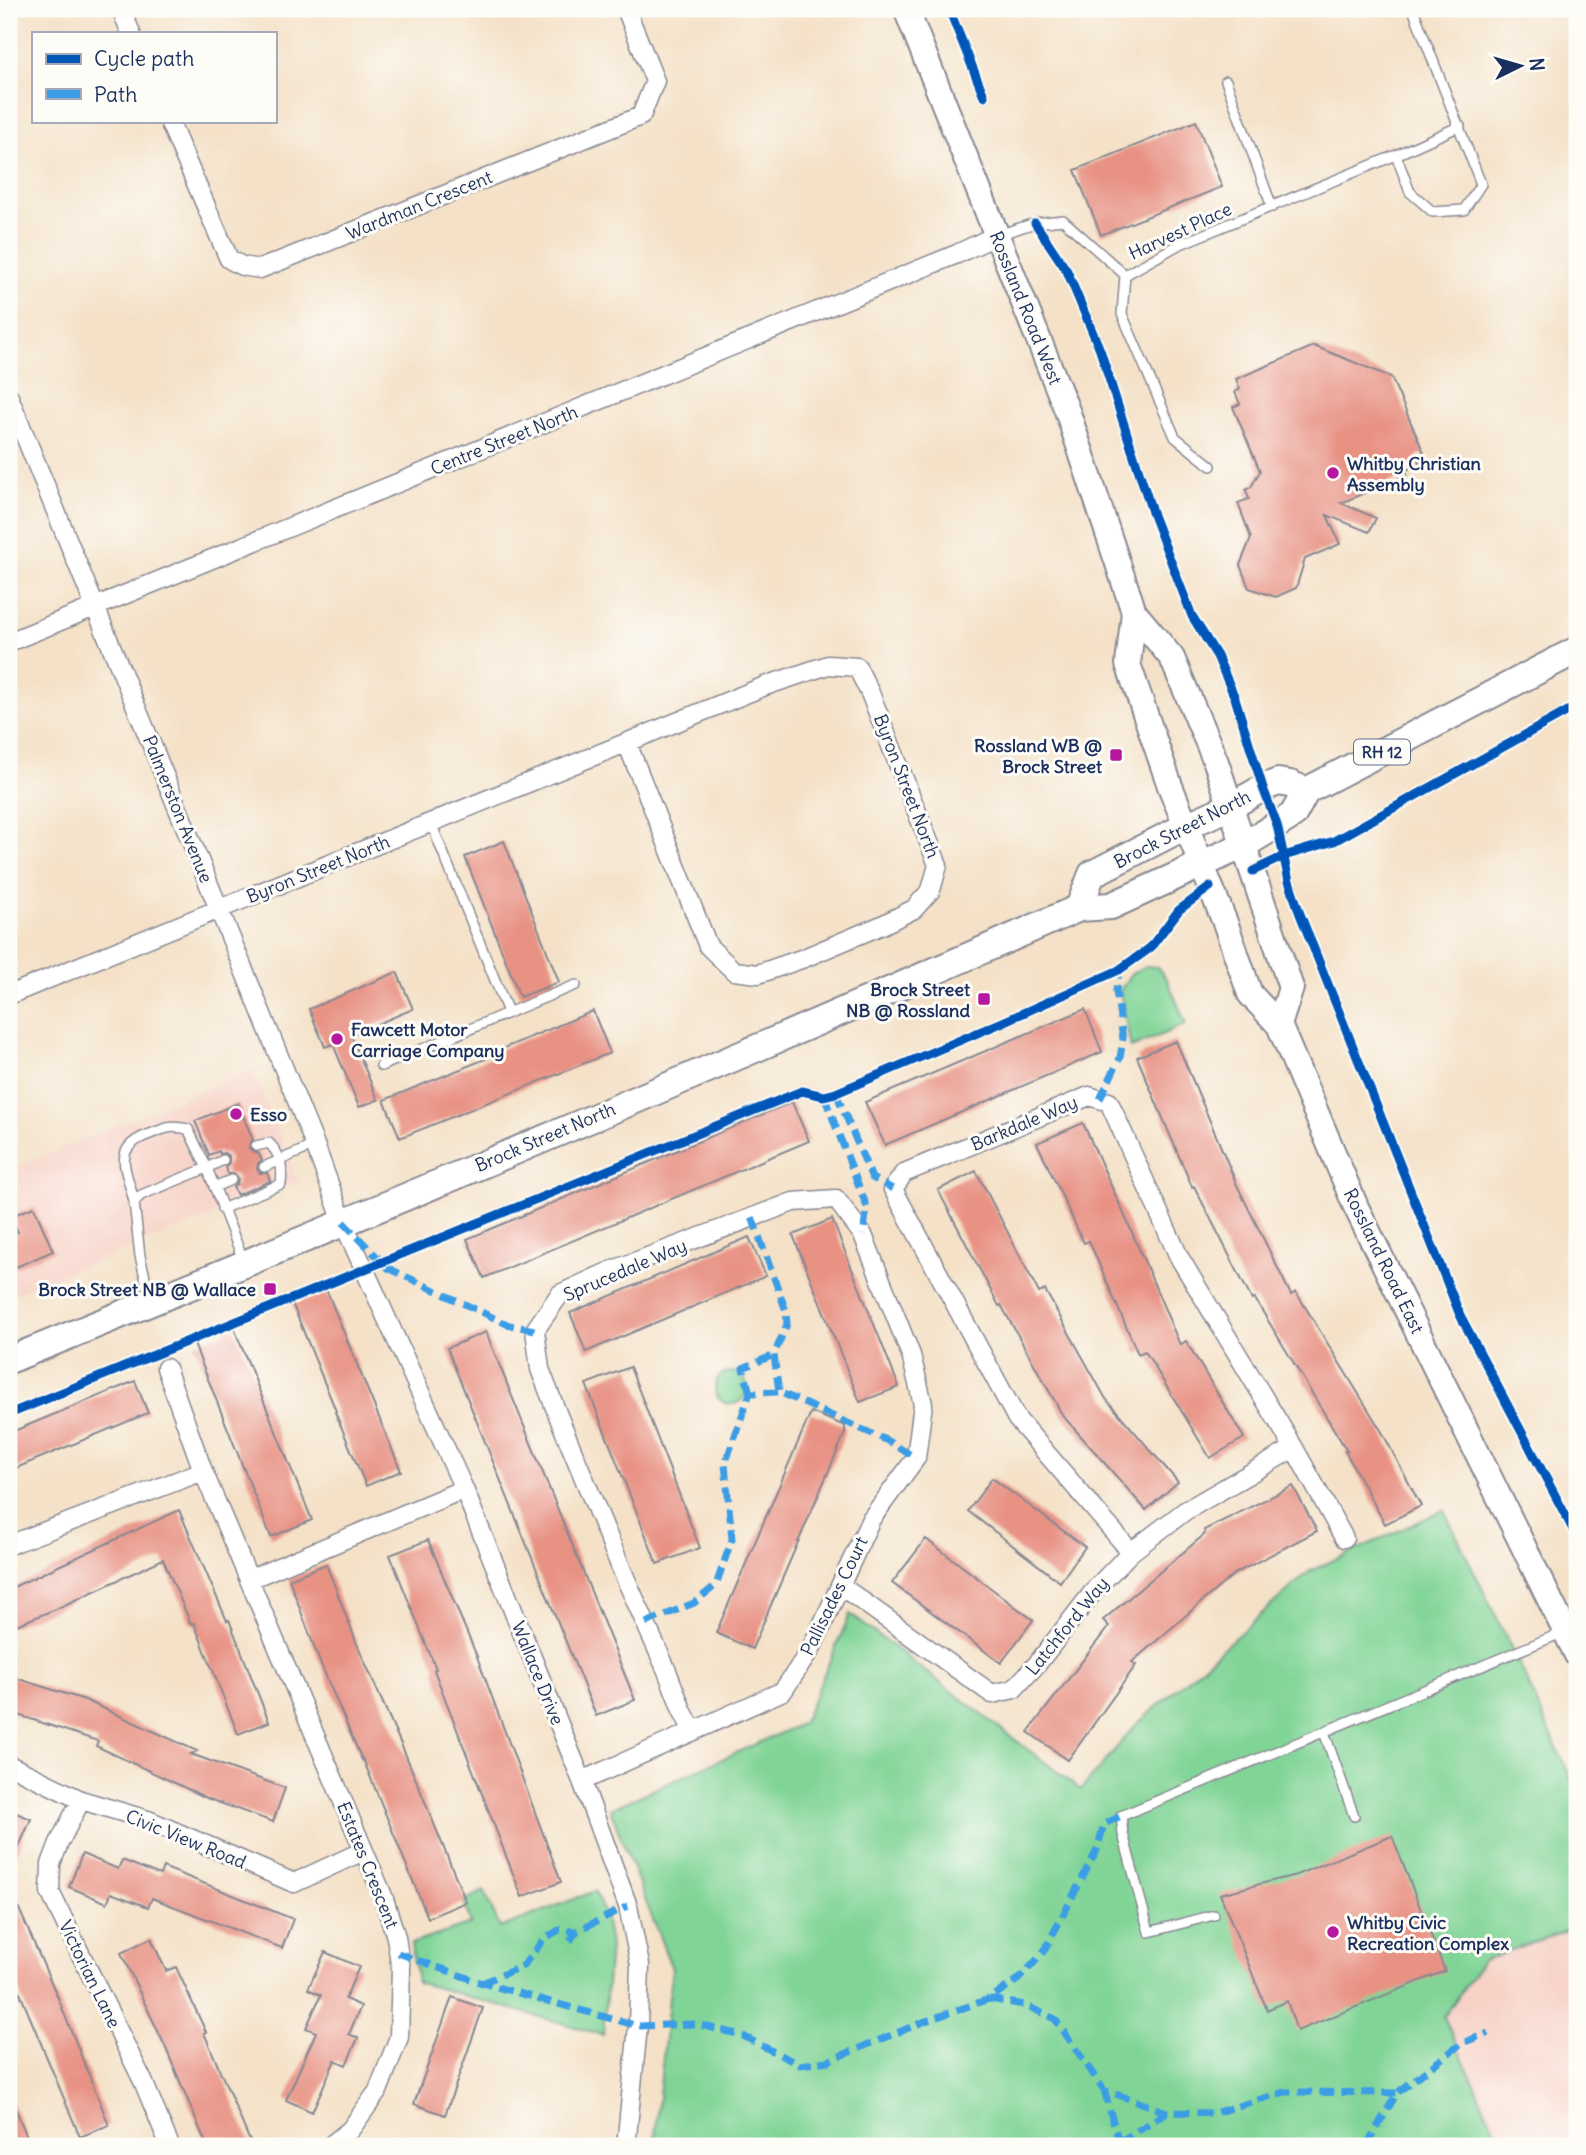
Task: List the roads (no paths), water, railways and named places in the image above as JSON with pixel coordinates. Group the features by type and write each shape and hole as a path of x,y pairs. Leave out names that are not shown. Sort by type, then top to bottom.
{"main road":[{"name":"Rossland Road West","path":"906,9 1068,413 1134,612 1172,658 1216,762 1244,845"},
{"name":"Rossland Road West","path":"1134,612 1128,664 1200,865"},
{"name":"Brock Street North","path":"9,1360 813,1025 1079,908 1111,906 1244,845 1293,816 1306,792 1577,650"},
{"name":"Brock Street North","path":"1079,908 1092,874 1278,782 1290,784 1306,792"},
{"path":"1244,845 1291,988 1279,1026"},
{"name":"Rossland Road East","path":"1200,865 1226,925 1250,994 1279,1026 1356,1208 1577,1655"}],"street":[{"path":"121,9 131,32"},
{"name":"Wardman Crescent","path":"169,122 229,259 242,266 260,269 641,116 654,81 625,9"},
{"name":"Centre Street North","path":"9,642 957,254 997,235"},
{"name":"Palmerston Avenue","path":"9,397 315,1145 343,1222"},
{"name":"Byron Street North","path":"9,995 765,686 828,665 857,667 875,705 938,865 931,890 914,909 815,953 758,974 734,971 708,946 627,743"},
{"name":"Barkdale Way","path":"1131,1552 1017,1419 893,1189 904,1173 1089,1096 1109,1102 1179,1257 1294,1448 1344,1538"},
{"name":"Sprucedale Way","path":"693,1731 624,1575 540,1370 535,1330 560,1294 608,1272 793,1202 836,1199 863,1235 911,1356 923,1404 916,1458"},
{"name":"Wallace Drive","path":"343,1222 464,1489 582,1781 628,1906 640,1965 638,2026 626,2146"},
{"name":"Estates Crescent","path":"166,1368 203,1471 383,1896 396,1937 401,1969 399,2037 378,2091 350,2130 330,2146"},
{"name":"Latchford Way","path":"841,1586 992,1694 1014,1689 1097,1587 1131,1552 1185,1511 1294,1448"},
{"name":"Pallisades Court","path":"582,1781 783,1691 811,1649 871,1519 916,1458"},
{"path":"9,1545 203,1471"},
{"path":"250,1579 464,1489"},
{"name":"Civic View Road","path":"9,1765 81,1800 148,1820 294,1883 363,1851"},
{"name":"Victorian Lane","path":"81,1800 51,1864 50,1892 144,2081 170,2146"}],"lane":[{"path":"1396,156 1410,192 1433,212 1464,210 1481,184 1413,9"},
{"path":"1226,81 1272,207"},
{"name":"Harvest Place","path":"997,235 1035,223 1063,220 1125,275 1178,245 1460,127"},
{"path":"1125,275 1122,314 1175,437 1211,466"},
{"path":"431,823 508,1012"},
{"path":"381,1066 576,985"},
{"path":"151,1302 139,1256 134,1202 124,1157 127,1146 137,1138 174,1126 188,1129 207,1168 244,1264"},
{"path":"222,1209 281,1184 281,1160 269,1143 256,1146"},
{"path":"264,1167 315,1145"},
{"path":"134,1202 141,1195 223,1160"},
{"path":"214,1187 231,1180"},
{"path":"1214,1915 1149,1932 1123,1834 1121,1816 1566,1632"},
{"path":"1324,1732 1354,1816"}],"place":[{"name":"Whitby Christian Assembly","path":"1333,473"},
{"name":"Rossland WB @ Brock Street","path":"1116,755"},
{"name":"Brock Street NB @ Rossland","path":"984,999"},
{"name":"Fawcett Motor Carriage Company","path":"337,1039"},
{"name":"Esso","path":"236,1114"},
{"name":"Brock Street NB @ Wallace","path":"270,1289"},
{"name":"Whitby Civic Recreation Complex","path":"1333,1932"}]}
